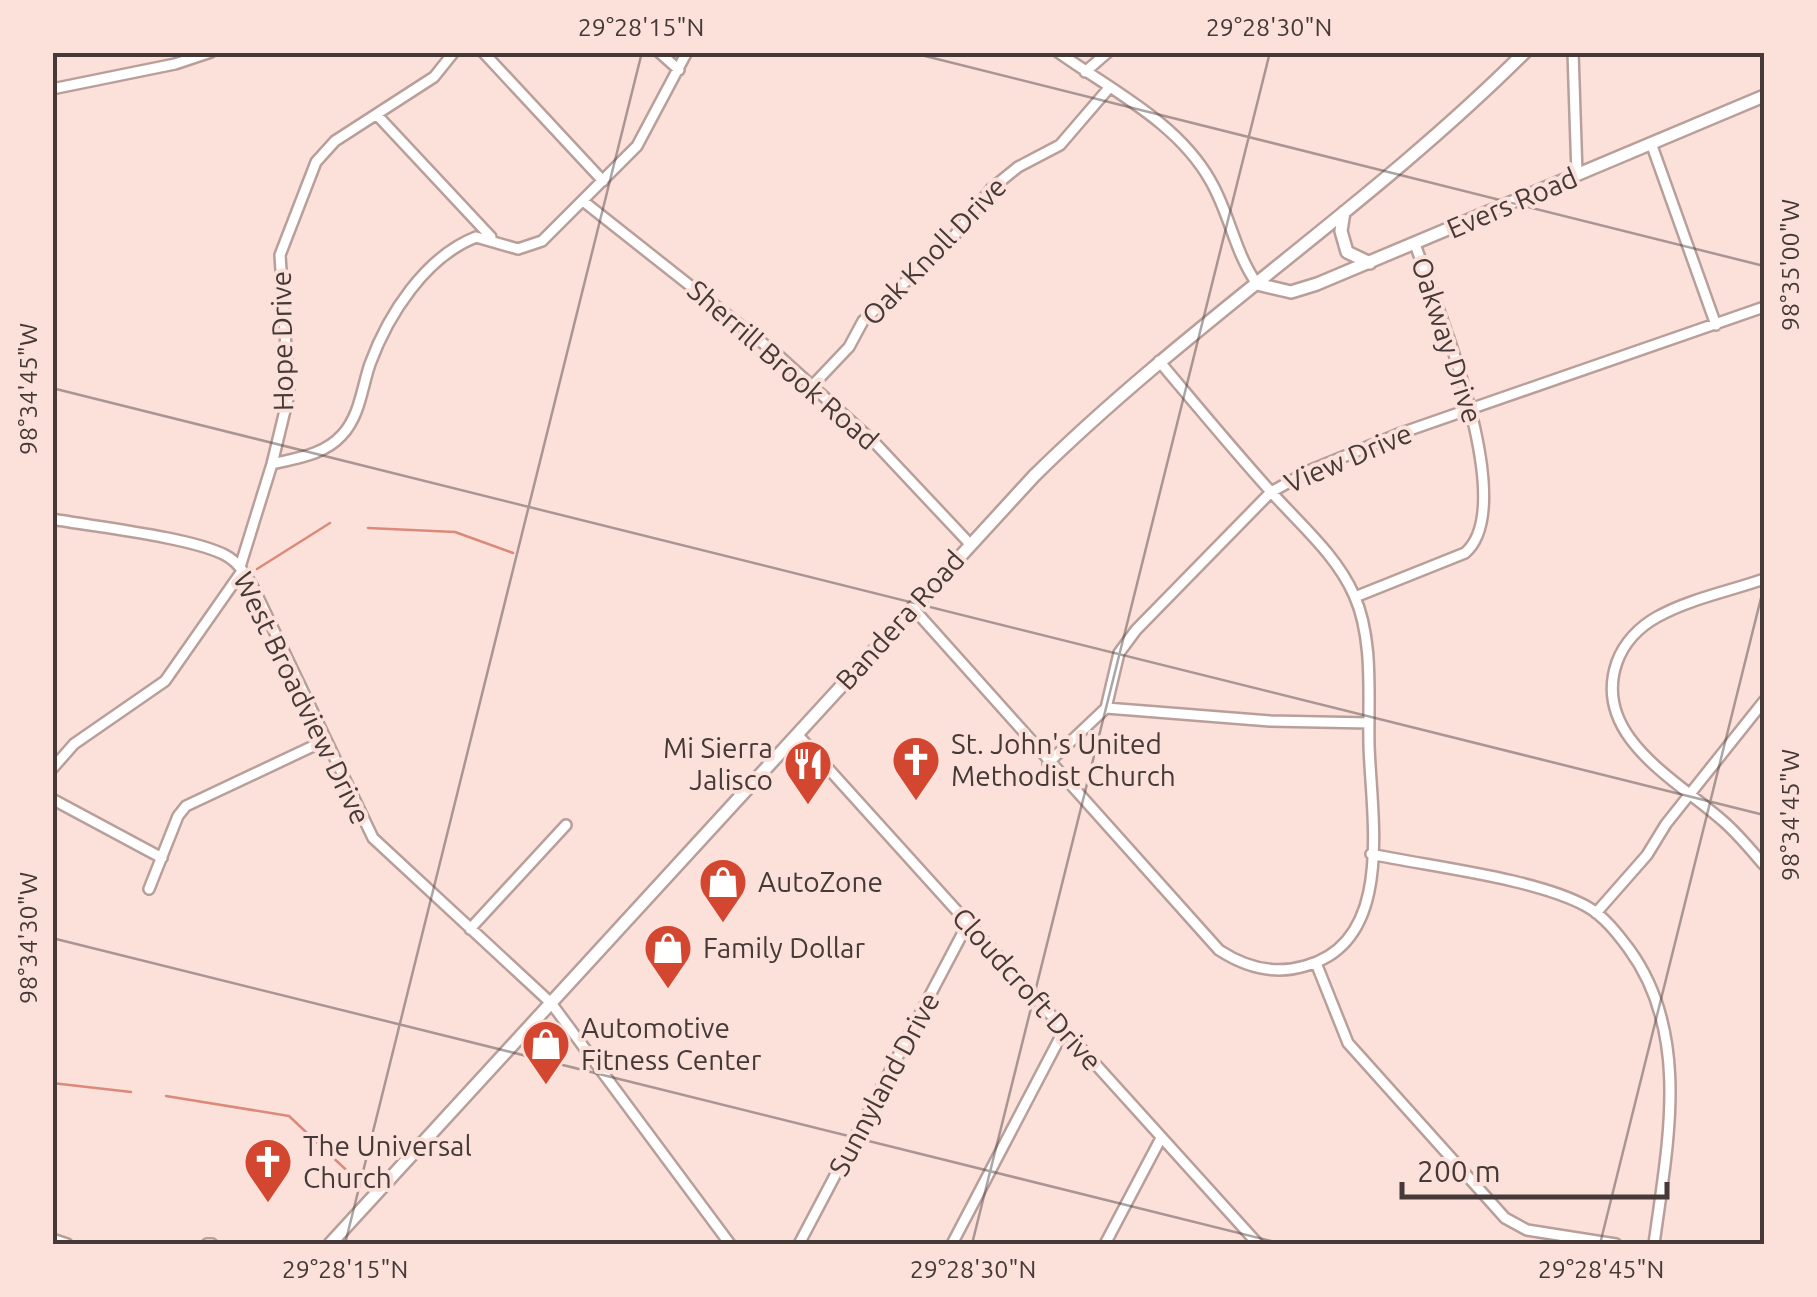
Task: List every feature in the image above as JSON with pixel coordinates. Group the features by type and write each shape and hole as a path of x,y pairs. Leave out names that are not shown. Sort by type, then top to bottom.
{"main road":[{"name":"Bandera Road","path":"330,1244 970,544 1069,442 1159,362 1468,109 1525,52"},
{"name":"Evers Road","path":"1257,284 1292,292 1370,263 1764,96"},
{"path":"1344,212 1342,231 1347,252 1370,263"}],"street":[{"path":"52,88 174,64 211,52"},
{"name":"Hope Drive","path":"52,769 74,744 165,681 241,569 289,394 280,266 282,244 322,152 434,77 454,52"},
{"path":"483,52 604,181"},
{"path":"659,52 679,70"},
{"path":"272,464 314,453 344,433 380,339 406,296 464,242 476,237 525,249 542,242 604,181 644,136 688,52"},
{"path":"1058,52 1171,132 1198,162 1219,196 1239,258 1257,284"},
{"path":"1086,72 1108,52"},
{"path":"1573,52 1577,175"},
{"name":"Oak Knoll Drive","path":"812,386 849,347 863,321 951,240 991,189 1018,166 1060,145 1110,88"},
{"path":"377,114 493,240"},
{"path":"1651,144 1716,325"},
{"name":"Sherrill Brook Road","path":"582,202 756,336 876,444 970,544"},
{"name":"Oakway Drive","path":"1355,597 1466,553 1473,546 1480,516 1482,465 1472,410 1414,244"},
{"name":"View Drive","path":"1106,708 1116,664 1127,641 1271,492 1375,442 1764,307"},
{"path":"912,607 1219,950 1240,962 1276,970 1316,964 1356,932 1367,904 1372,854 1365,644 1355,597 1314,537 1159,362"},
{"name":"West Broadview Drive","path":"52,519 218,552 241,569 372,838 551,1002 730,1244"},
{"path":"1764,578 1657,617 1629,640 1613,680 1614,708 1628,738 1764,865"},
{"path":"1596,914 1647,855 1764,701"},
{"path":"1048,763 1106,708 1270,721 1368,723"},
{"name":"Cloudcroft Drive","path":"796,734 1258,1244"},
{"path":"149,889 186,806 326,740"},
{"path":"52,799 162,858"},
{"path":"470,929 566,825"},
{"path":"1372,854 1530,888 1596,914 1614,929 1639,964 1655,999 1668,1056 1670,1118 1654,1244"},
{"name":"Sunnyland Drive","path":"799,1244 968,923"},
{"path":"1316,964 1348,1043 1505,1218 1526,1230 1616,1244"},
{"path":"952,1244 1064,1030"},
{"path":"1105,1244 1161,1138"},
{"path":"52,1239 67,1244"}],"waterway":[{"path":"257,569 330,523"},
{"path":"368,528 455,532 513,553"},
{"path":"52,1083 131,1092"},
{"path":"166,1096 289,1116 360,1183"}],"place":[{"name":"St. John's United Methodist Church","path":"916,802"},
{"name":"Mi Sierra Jalisco","path":"808,806"},
{"name":"AutoZone","path":"723,924"},
{"name":"Family Dollar","path":"668,990"},
{"name":"Automotive Fitness Center","path":"546,1086"},
{"name":"The Universal Church","path":"268,1204"}]}
